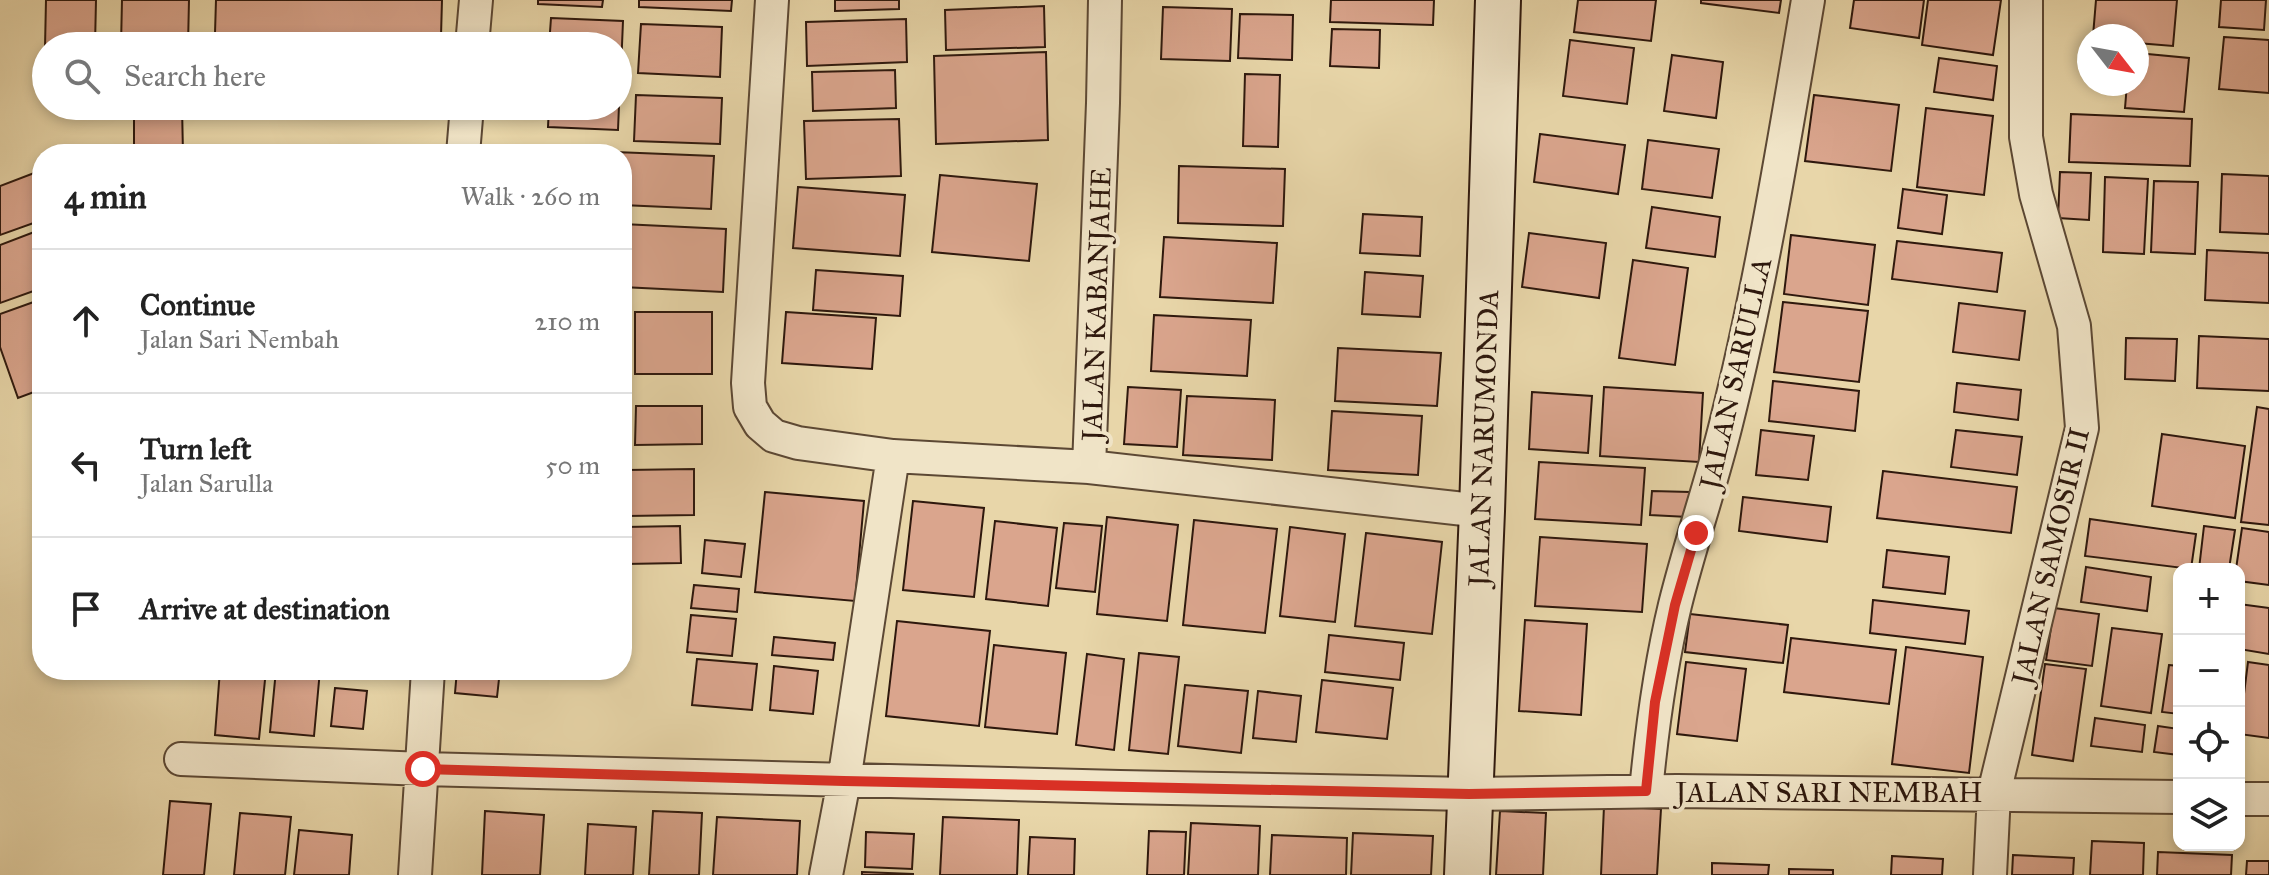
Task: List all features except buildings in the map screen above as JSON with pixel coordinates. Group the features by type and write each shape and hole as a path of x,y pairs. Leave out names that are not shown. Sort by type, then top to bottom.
{"street":[{"path":"473,32 476,0"},
{"name":"JALAN KABANJAHE","path":"772,0 748,383 750,407 760,424 774,436 798,443 893,456 1089,467 1105,0"},
{"name":"JALAN NARUMONDA","path":"1467,875 1498,0"},
{"name":"JALAN SARULLA","path":"1646,791 1655,702 1675,605 1736,382 1774,203 1808,0"},
{"name":"JALAN SAMOSIR II","path":"1990,875 1994,793 2082,428 2074,326 2036,194 2026,137 2026,0"},
{"path":"464,144 466,120"},
{"path":"826,875 844,781 893,456"},
{"path":"1089,467 1482,511"},
{"path":"415,875 427,680"},
{"name":"JALAN SARI NEMBAH","path":"181,759 844,781 1469,794 1646,791 2173,797"},
{"path":"2245,799 2269,799"}],"route":[{"path":"423,769 1469,794 1646,791 1655,702 1675,605 1696,533"}]}
